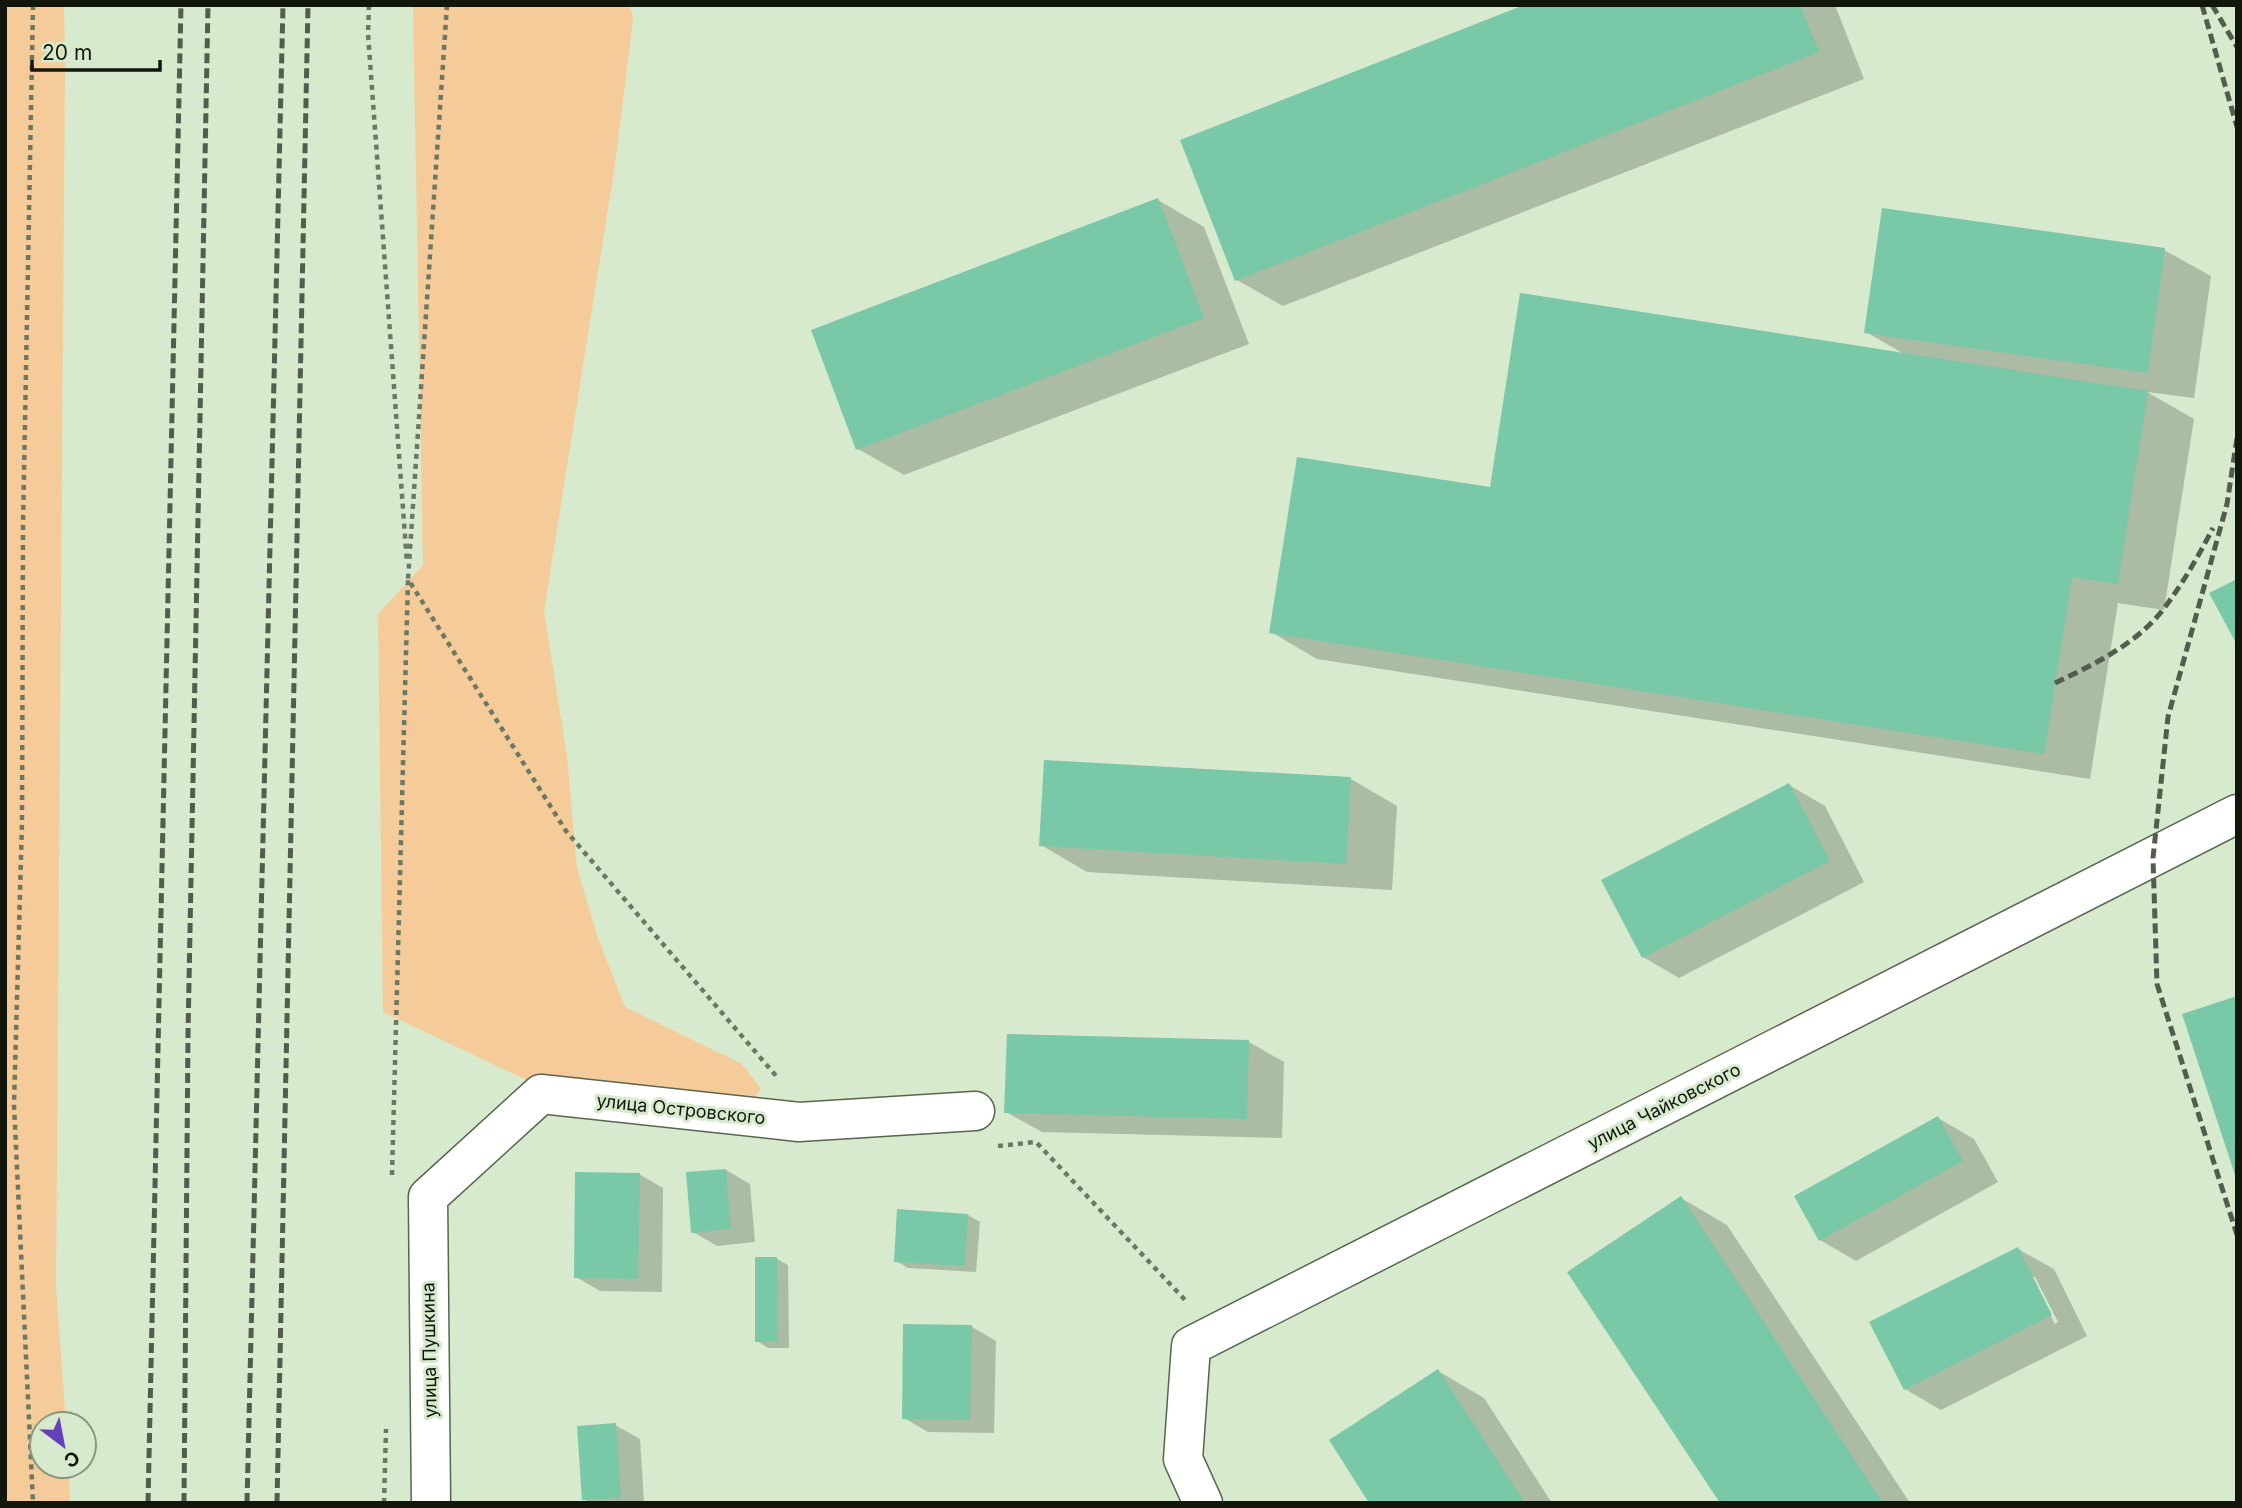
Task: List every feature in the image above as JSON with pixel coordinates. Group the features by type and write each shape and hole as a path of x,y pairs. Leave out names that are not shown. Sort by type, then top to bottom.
{"street":[{"name":"улица Чайковского","path":"1203,1503 1183,1459 1191,1346 2237,814"},
{"name":"улица Островского","path":"428,1197 541,1094 799,1122 975,1111"},
{"name":"улица Пушкина","path":"428,1197 431,1503"}],"path":[{"path":"33,5 23,526 22,822 14,1105 33,1503"},
{"path":"369,5 368,34 408,579 566,831 778,1079 799,1122"},
{"path":"392,1184 408,579 447,5"},
{"path":"995,1146 1036,1142 1217,1334"},
{"path":"384,1503 386,1420"}],"shaded area":[{"path":"5,5 64,5 56,1288 65,1410 28,1410 28,1480 69,1480 70,1503 5,1503"},
{"path":"413,5 630,5 633,20 615,165 544,611 567,756 577,868 598,938 625,1007 742,1064 761,1089 746,1108 537,1085 383,1012 378,614 423,565"}],"building":[{"path":"1524,5 1800,5 1819,52 1235,281 1180,140"},
{"path":"1158,198 1204,318 856,450 811,330"},
{"path":"1882,208 2165,248 2148,373 1864,333"},
{"path":"1520,293 2148,391 2118,584 2072,577 2044,754 1269,633 1297,457 1490,487"},
{"path":"2237,579 2237,645 2209,593"},
{"path":"1044,760 1351,777 1346,864 1039,846"},
{"path":"1789,783 1830,861 1642,958 1601,880"},
{"path":"2237,996 2237,1178 2236,1178 2182,1014"},
{"path":"1007,1034 1249,1040 1247,1119 1004,1113"},
{"path":"1938,1116 1963,1161 1819,1241 1794,1196"},
{"path":"726,1169 731,1229 691,1233 686,1172"},
{"path":"575,1172 640,1173 638,1279 574,1278"},
{"path":"1681,1196 1883,1503 1720,1503 1567,1272"},
{"path":"897,1209 968,1214 965,1266 894,1262"},
{"path":"2018,1247 2052,1315 1904,1390 1869,1322"},
{"path":"755,1257 777,1257 778,1342 755,1342"},
{"path":"903,1324 972,1325 970,1420 902,1419"},
{"path":"1438,1369 1525,1503 1369,1503 1329,1440"},
{"path":"616,1423 621,1498 582,1500 577,1426"}],"railway":[{"path":"148,1503 181,5"},
{"path":"184,1503 188,1034 208,5"},
{"path":"247,1503 283,5"},
{"path":"277,1503 308,5"},
{"path":"2202,5 2237,127"},
{"path":"2212,5 2237,47"},
{"path":"2237,438 2227,504 2168,717 2153,858 2157,984 2237,1235"},
{"path":"2055,683 2113,653 2140,634 2162,611 2183,581 2213,528"}]}
